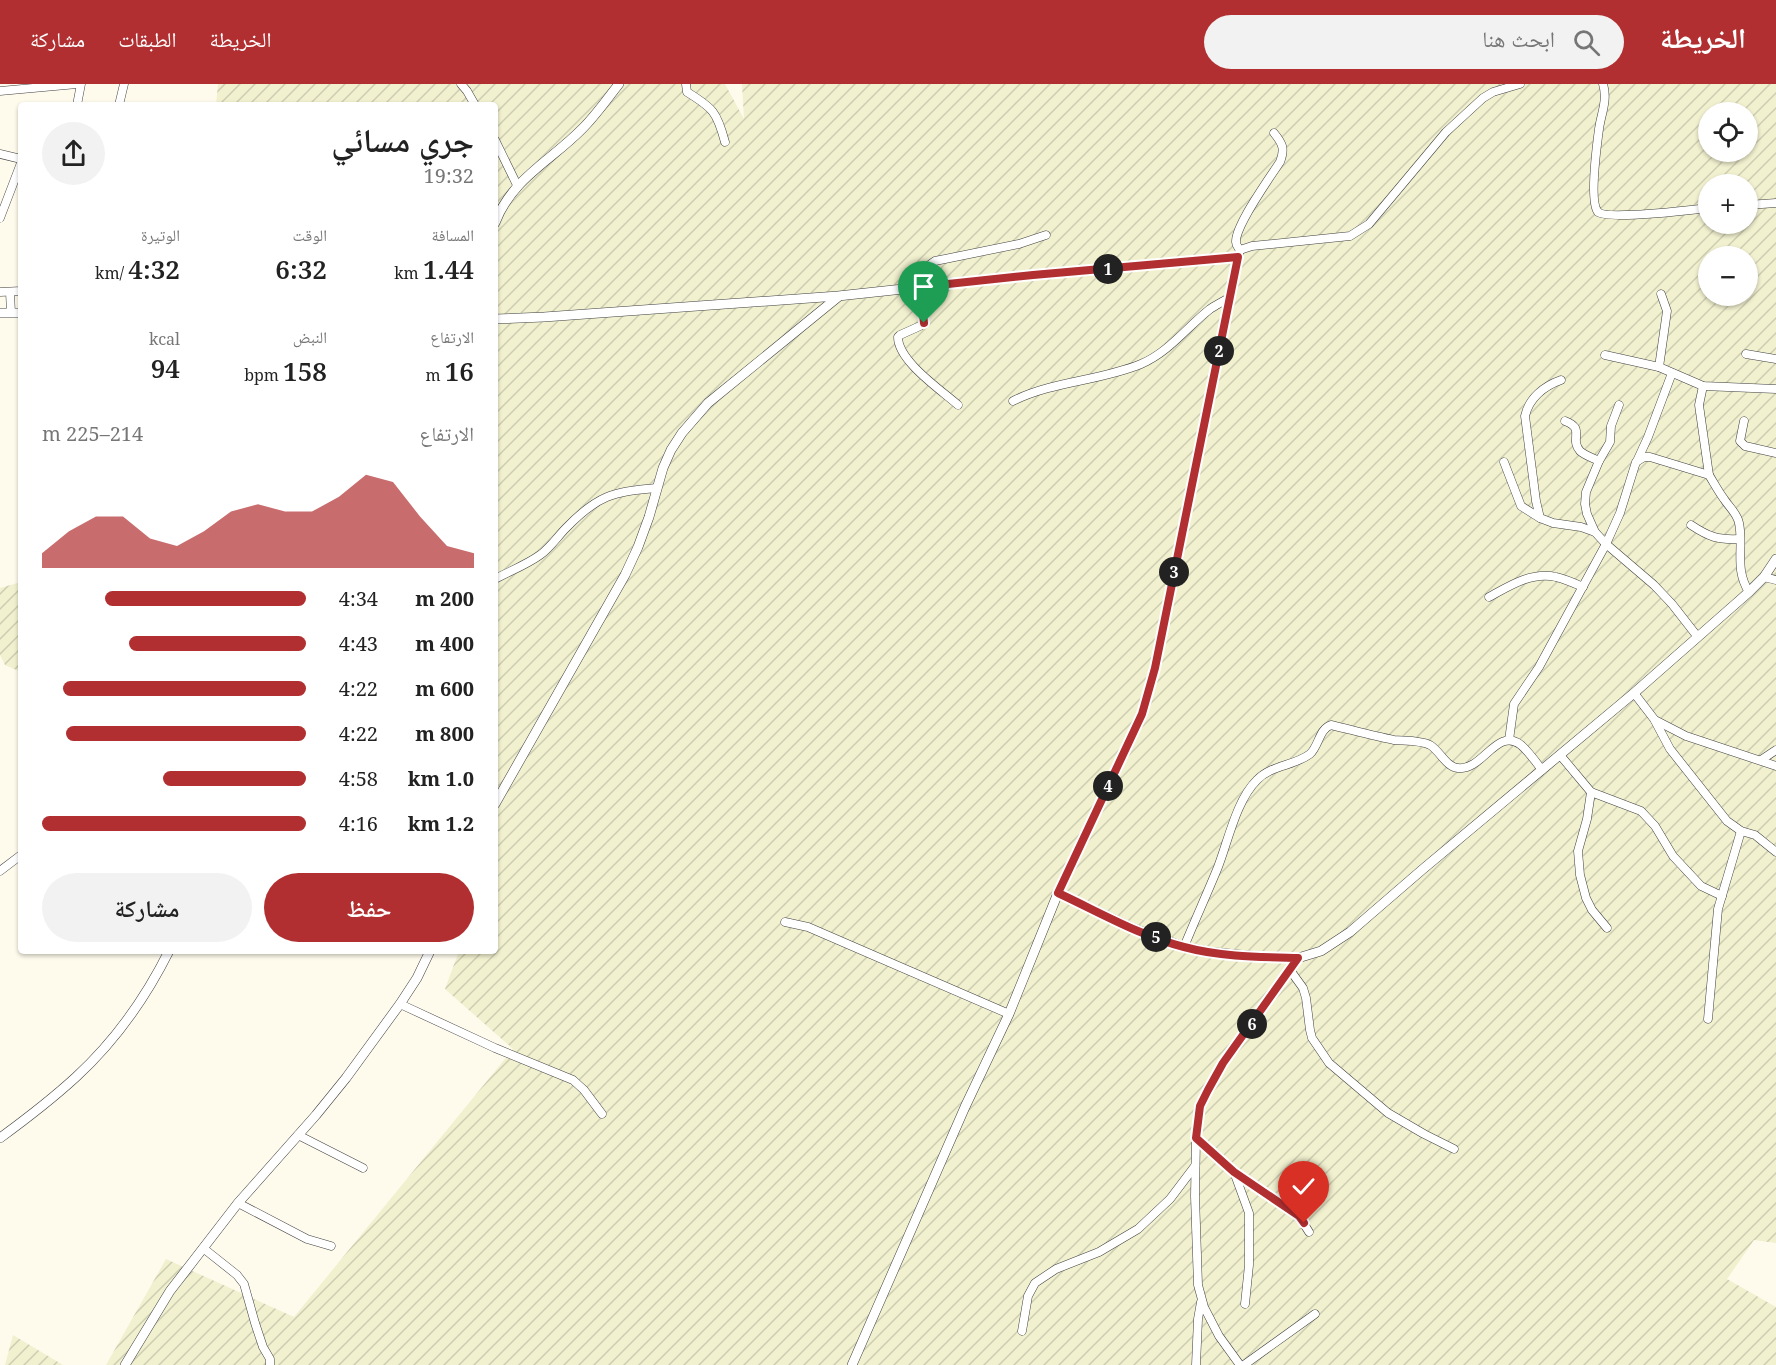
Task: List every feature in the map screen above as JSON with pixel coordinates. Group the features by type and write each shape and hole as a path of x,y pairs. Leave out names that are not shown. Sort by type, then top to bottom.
{"street":[{"path":"0,92 79,84 77,102"},
{"path":"120,102 124,84"},
{"path":"460,84 473,102"},
{"path":"498,216 505,200 517,185 584,128 619,84"},
{"path":"686,84 687,92 710,106 715,112 725,142"},
{"path":"498,319 556,317 838,296 1239,254 1252,246 1350,236 1369,224 1446,132 1483,98 1493,92 1520,84"},
{"path":"1603,84 1605,101 1599,125 1594,188 1596,209 1600,214 1615,215 1698,209"},
{"path":"852,1365 960,1117 1009,1014 1058,893 1142,714 1239,254 1236,239 1240,225 1283,154 1283,146 1274,133"},
{"path":"498,146 517,185"},
{"path":"0,154 18,160"},
{"path":"0,218 18,169"},
{"path":"1758,204 1776,203"},
{"path":"958,405 905,357 898,343 900,335 924,323 924,287 928,266 935,261 1019,244 1046,235"},
{"path":"0,292 18,291"},
{"path":"0,313 16,314 10,292"},
{"path":"1659,368 1667,311 1661,294"},
{"path":"498,799 625,575 645,527 671,450 682,433 708,402 838,296"},
{"path":"1012,402 1046,388 1105,375 1154,358 1210,310 1230,297"},
{"path":"1746,354 1776,359"},
{"path":"1605,355 1659,368 1702,386 1776,389"},
{"path":"1509,740 1514,704 1539,667 1606,543 1620,513 1636,462 1654,422 1671,374"},
{"path":"1540,518 1525,416 1543,388 1561,381"},
{"path":"1702,386 1699,405 1709,475 1737,516 1740,573 1742,582 1749,592"},
{"path":"1619,405 1611,426 1610,442 1599,460 1586,492 1587,514 1595,532 1654,585 1697,636"},
{"path":"1565,421 1576,427 1576,444 1581,452 1599,460"},
{"path":"1744,421 1740,441 1745,446 1776,453"},
{"path":"1636,462 1644,457 1650,457 1709,475"},
{"path":"1504,462 1521,506 1553,523 1581,527 1595,532"},
{"path":"498,577 543,554 567,526 592,505 610,494 627,490 657,488"},
{"path":"1691,525 1716,539 1739,539"},
{"path":"1058,893 1132,928 1184,947 1238,955 1298,958 1321,951 1350,932 1634,693 1749,592 1764,577 1776,559"},
{"path":"1489,597 1532,576 1557,577 1583,587"},
{"path":"1764,577 1776,580"},
{"path":"1634,693 1654,719 1670,749 1727,821 1741,831 1755,836 1776,852"},
{"path":"1654,719 1686,736 1776,766"},
{"path":"1184,947 1251,786 1266,772 1311,753 1325,728 1331,725 1392,740 1430,745 1449,764 1457,768 1476,763 1495,746 1509,740 1520,744 1542,770"},
{"path":"1761,760 1776,750"},
{"path":"1560,755 1591,792 1641,811 1654,826 1673,856 1701,886 1722,896"},
{"path":"1591,792 1587,819 1578,851 1580,875 1589,904 1607,928"},
{"path":"1708,1019 1718,909 1741,831"},
{"path":"0,871 18,857"},
{"path":"785,922 808,927 1009,1014"},
{"path":"0,1138 75,1078 117,1034 167,954"},
{"path":"125,1365 170,1290 238,1203 346,1078 400,1004 417,978 429,954"},
{"path":"1298,958 1223,1063 1200,1106 1196,1138 1195,1221 1198,1285 1202,1300 1220,1336 1242,1365 1315,1314"},
{"path":"1290,970 1303,988 1312,1038 1329,1063 1388,1113 1454,1149"},
{"path":"400,1004 495,1048 573,1080 584,1090 602,1114"},
{"path":"298,1135 363,1168"},
{"path":"1196,1138 1234,1172 1299,1216 1309,1232"},
{"path":"1022,1331 1028,1296 1035,1283 1056,1269 1099,1252 1138,1229 1170,1199 1196,1165"},
{"path":"1234,1172 1249,1213 1249,1265 1245,1304"},
{"path":"238,1203 307,1239 331,1246"},
{"path":"204,1248 237,1275 244,1284 263,1347 270,1359 270,1365"},
{"path":"1196,1365 1198,1319 1202,1300"}],"green space":[{"path":"218,84 725,84 744,119 742,84 1776,84 1776,1243 1754,1240 1727,1279 1776,1307 1776,1365 106,1365 166,1259 294,1317 513,1049 445,989 458,954 498,954 498,102 216,102"},
{"path":"18,583 18,671 5,665 0,655 0,588"},
{"path":"13,1335 63,1365 5,1365"}],"route":[{"path":"924,323 920,287 1238,257 1172,586 1148,693 1142,714 1058,893 1132,928 1184,947 1238,955 1298,958 1223,1063 1200,1106 1196,1138 1234,1172 1299,1216 1304,1223"}]}
